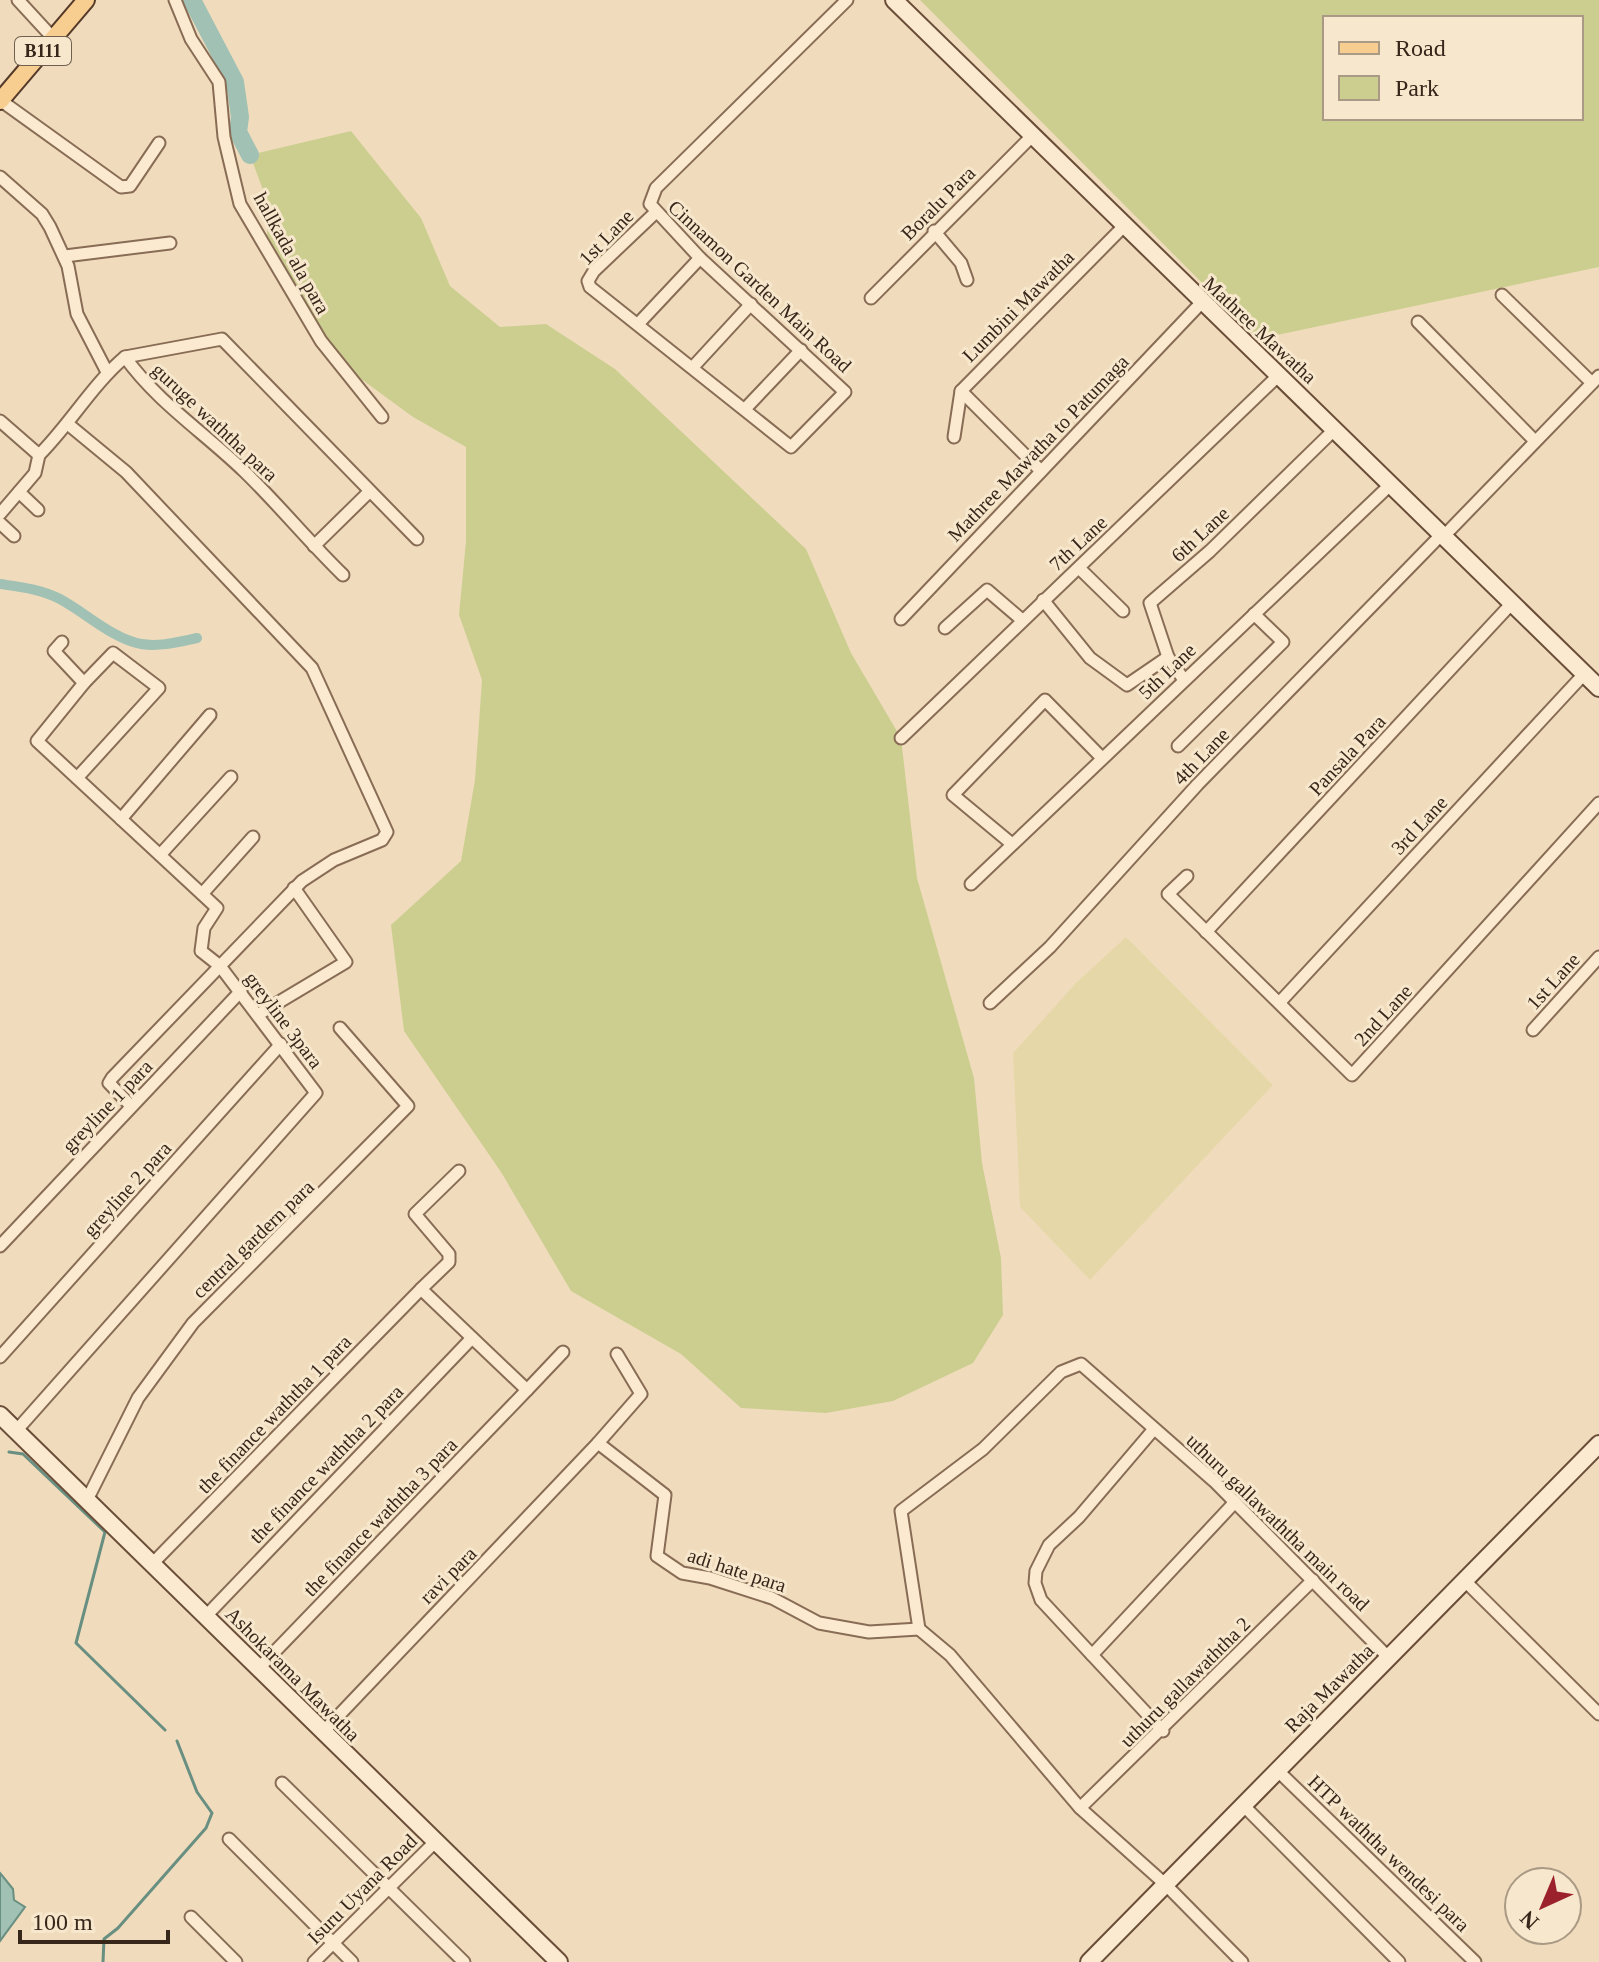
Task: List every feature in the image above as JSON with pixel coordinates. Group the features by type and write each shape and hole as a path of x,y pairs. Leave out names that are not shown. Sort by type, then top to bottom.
{"main road":[{"name":"B111","path":"0,100 86,0"}],"street":[{"path":"18,0 53,38"},
{"name":"hallkada ala para","path":"175,0 191,39 219,82 224,137 240,204 321,341 382,417"},
{"name":"Cinnamon Garden Main Road","path":"745,409 787,445 795,444 845,392 700,258 655,213 650,204 656,188 847,0"},
{"name":"Mathree Mawatha","path":"894,0 1599,688"},
{"path":"0,100 121,187 130,186 159,143"},
{"name":"Boralu Para","path":"871,298 934,231 1032,136"},
{"path":"0,177 42,214 65,256 77,314 107,372"},
{"name":"1st Lane","path":"639,323 590,287 588,281 594,271 655,213"},
{"name":"Lumbini Mawatha","path":"1041,471 981,415 961,391 1124,226"},
{"path":"934,231 961,263 967,280"},
{"path":"65,256 170,243"},
{"path":"700,258 639,323 745,409 801,350"},
{"path":"1502,295 1595,380"},
{"name":"Mathree Mawatha to Patumaga","path":"901,619 1202,302"},
{"path":"693,367 751,304"},
{"path":"1418,322 1534,440"},
{"path":"125,357 222,339 417,539"},
{"name":"guruge waththa para","path":"0,514 35,473 39,455 69,425 107,372 125,357 192,427 245,471 343,575"},
{"name":"7th Lane","path":"901,738 1280,374"},
{"name":"4th Lane","path":"990,1003 1050,947 1198,784 1595,380"},
{"path":"954,437 961,391"},
{"path":"0,421 39,455"},
{"path":"69,425 126,472 312,668 387,832 382,840 334,860 294,888 109,1083 131,1106"},
{"name":"6th Lane","path":"1184,680 1168,657 1150,603 1210,551 1335,429"},
{"name":"5th Lane","path":"971,884 1389,486"},
{"path":"19,492 38,510"},
{"path":"314,546 369,492"},
{"path":"0,523 14,536"},
{"path":"1079,568 1123,611"},
{"path":"945,628 987,590 1022,620"},
{"path":"1043,600 1090,658 1127,685 1168,657"},
{"name":"Pansala Para","path":"1206,932 1513,602"},
{"path":"1178,746 1240,689 1283,642 1254,614"},
{"path":"62,642 54,651 84,683"},
{"path":"77,778 159,688 113,653 37,741 202,894 253,837"},
{"name":"3rd Lane","path":"1280,1002 1585,673"},
{"path":"1012,844 953,795 1045,700 1102,758"},
{"path":"121,819 210,715"},
{"path":"160,855 231,777"},
{"name":"2nd Lane","path":"1187,876 1168,894 1352,1075 1599,803"},
{"path":"259,1014 346,962 294,888"},
{"name":"greyline 3para","path":"16,1431 316,1093 241,991 220,966 201,951 204,928 217,908 202,894"},
{"name":"1st Lane","path":"1533,1030 1599,957"},
{"name":"greyline 1 para","path":"0,1246 241,991"},
{"name":"central gardern para","path":"87,1500 138,1398 193,1323 408,1106 340,1028"},
{"name":"greyline 2 para","path":"0,1357 281,1044"},
{"name":"the finance waththa 1 para","path":"152,1564 449,1262 449,1254 415,1214 459,1171"},
{"path":"421,1289 527,1390"},
{"name":"the finance waththa 2 para","path":"206,1616 472,1338"},
{"name":"the finance waththa 3 para","path":"259,1668 563,1352"},
{"path":"598,1443 641,1394 617,1354"},
{"name":"uthuru gallawaththa main road","path":"919,1629 901,1511 983,1449 1061,1372 1081,1364 1235,1502 1388,1657"},
{"name":"Ashokarama Mawatha","path":"0,1415 559,1962"},
{"path":"1154,1429 1079,1517 1049,1545 1036,1571 1035,1583 1041,1600 1163,1731"},
{"name":"adi hate para","path":"598,1443 665,1495 657,1556 663,1563 682,1573 710,1578 772,1598 819,1623 869,1632 919,1629"},
{"name":"ravi para","path":"323,1732 598,1443"},
{"name":"Raja Mawatha","path":"1089,1962 1599,1444"},
{"path":"1092,1655 1235,1502"},
{"name":"uthuru gallawaththa 2","path":"1080,1808 1163,1731 1313,1580"},
{"path":"1464,1580 1599,1714"},
{"path":"919,1629 950,1655 1080,1808 1165,1884 1242,1962"},
{"name":"HTP waththa wendesi para","path":"1277,1770 1475,1962"},
{"path":"282,1783 464,1962"},
{"path":"1243,1805 1399,1962"},
{"path":"229,1839 352,1962"},
{"name":"Isuru Uyana Road","path":"314,1962 387,1886 435,1842"},
{"path":"191,1917 236,1962"}],"shaded area":[{"path":"1126,937 1273,1085 1090,1280 1020,1207 1013,1053 1076,983"},
{"path":"0,1873 13,1889 14,1900 25,1907 0,1941"}],"green space":[{"path":"920,0 1599,0 1599,267 1258,339"},
{"path":"351,131 421,218 450,286 500,327 546,324 615,369 806,549 851,653 901,738 917,878 974,1078 982,1163 1001,1258 1003,1315 973,1363 893,1401 826,1413 741,1408 681,1354 571,1291 501,1172 404,1031 391,925 461,861 475,780 482,680 459,615 466,541 466,447 413,417 338,362 266,249 269,206 250,155"}],"waterway":[{"path":"192,0 235,82 240,117 238,132 250,155"},
{"path":"0,584 53,596 110,631 141,644 169,644 197,638"},
{"path":"9,1452 23,1454 105,1532 76,1643 165,1730"},
{"path":"103,1962 104,1939 118,1928 206,1828 212,1813 197,1792 177,1741"}]}
